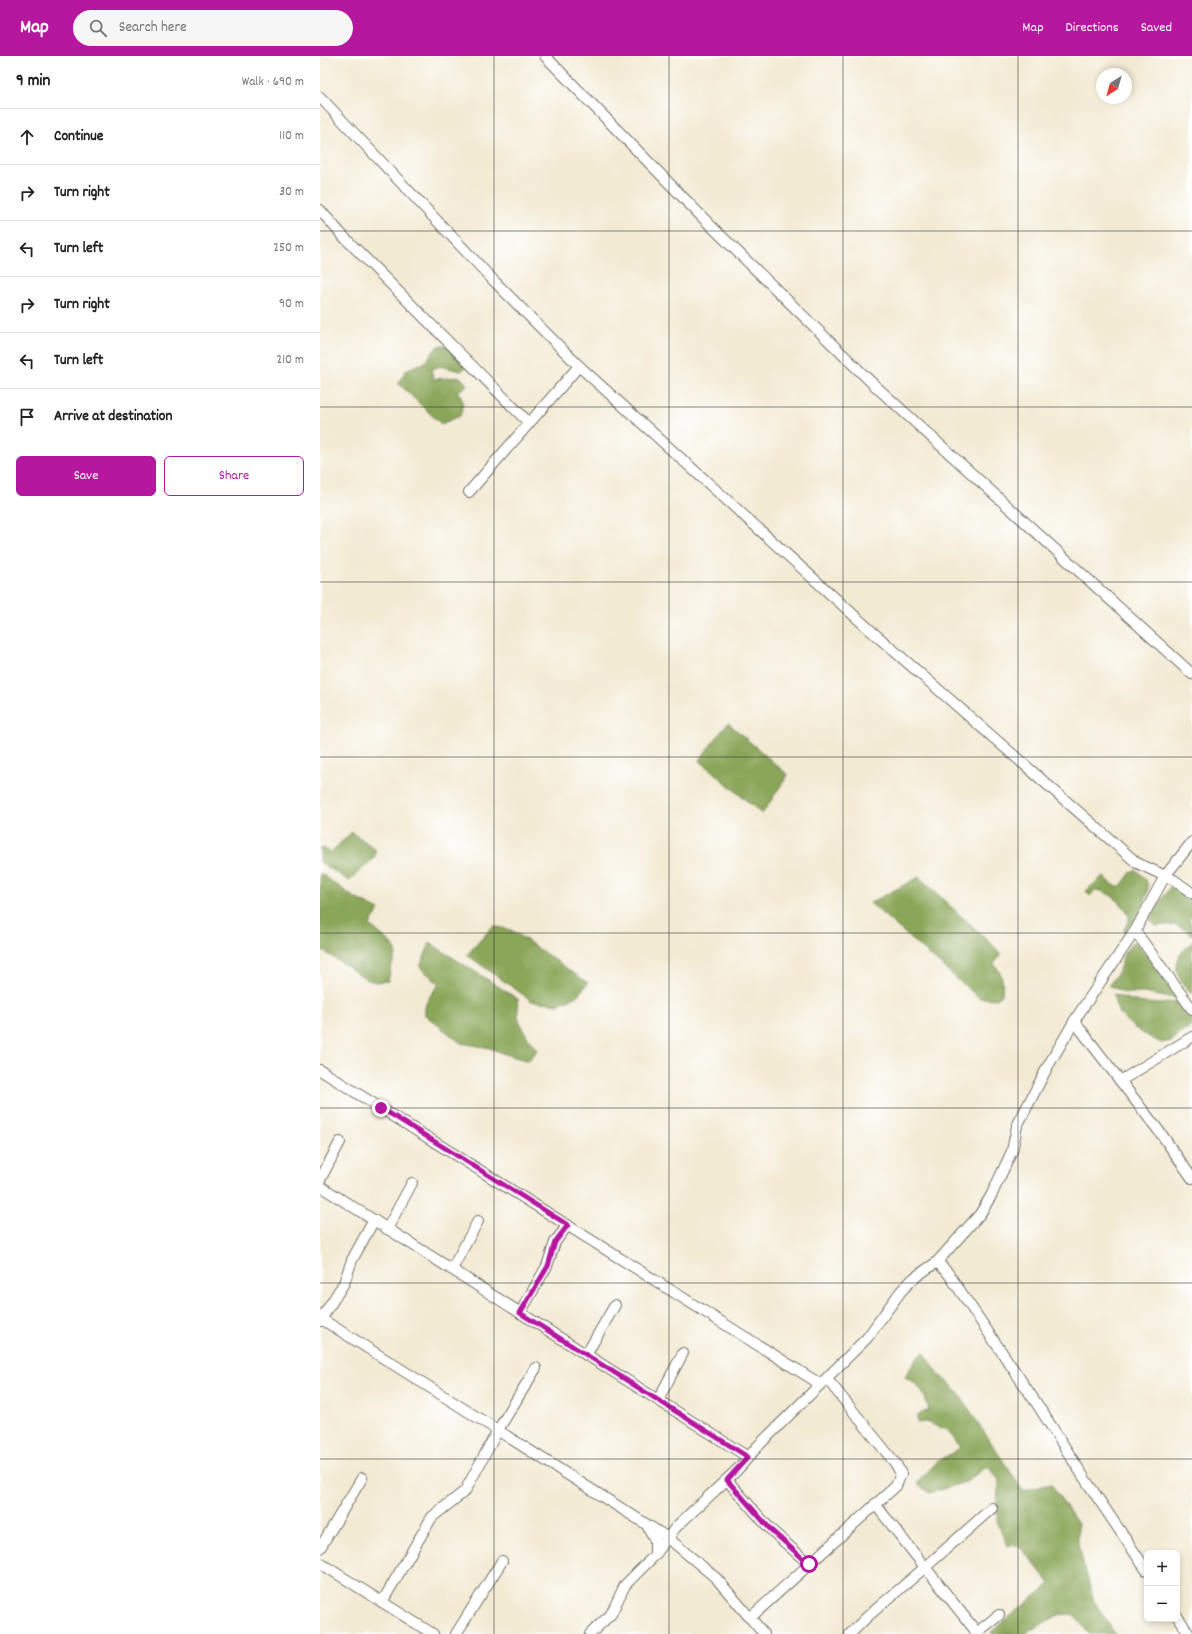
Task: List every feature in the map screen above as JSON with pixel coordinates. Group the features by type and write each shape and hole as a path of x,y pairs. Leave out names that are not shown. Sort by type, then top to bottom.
{"street":[{"path":"545,56 708,223 871,382 1192,674"},
{"path":"320,97 493,280 579,366 875,634 1116,845 1137,863 1174,880 1192,893"},
{"path":"320,210 529,423"},
{"path":"469,492 579,366"},
{"path":"590,1634 612,1614 625,1585 655,1555 676,1527 727,1480 866,1338 901,1291 914,1278 937,1262 980,1214 1012,1151 1017,1126 1048,1066 1074,1021 1135,931 1165,876 1192,842"},
{"path":"1135,931 1192,1009"},
{"path":"1074,1021 1192,1178"},
{"path":"1120,1081 1192,1037"},
{"path":"320,1070 568,1225 824,1381 896,1464 901,1474 896,1486 750,1617"},
{"path":"320,1180 340,1142"},
{"path":"387,1228 412,1183"},
{"path":"320,1186 748,1457"},
{"path":"374,1220 352,1260 344,1283 320,1319 668,1538 716,1578 764,1634"},
{"path":"452,1269 478,1221"},
{"path":"520,1313 548,1266 555,1242 568,1225"},
{"path":"937,1262 948,1273 1031,1395 1144,1566"},
{"path":"586,1355 615,1305"},
{"path":"658,1400 684,1353"},
{"path":"382,1602 432,1517 465,1491 498,1430 536,1368"},
{"path":"320,1548 362,1478"},
{"path":"727,1480 771,1530 809,1564"},
{"path":"875,1504 977,1633 998,1615"},
{"path":"850,1634 867,1617 926,1568 992,1508"},
{"path":"648,1525 655,1540 655,1555"},
{"path":"456,1634 502,1561"},
{"path":"320,1563 433,1634"},
{"path":"1180,1620 1189,1634"}],"green space":[{"path":"438,346 447,346 466,366 460,371 440,366 431,370 434,379 460,377 467,384 464,388 457,391 463,402 460,416 441,424 398,383 407,369 424,363"},
{"path":"728,723 788,775 762,814 699,760"},
{"path":"352,832 375,849 375,857 349,881 320,862 320,847 331,852"},
{"path":"1136,870 1147,882 1147,893 1139,913 1130,929 1125,933 1124,930 1129,919 1128,914 1121,904 1106,893 1095,890 1090,896 1086,891 1103,876 1115,886 1121,886 1132,871"},
{"path":"320,873 355,898 379,910 370,925 393,945 396,955 391,967 388,981 376,982 368,980 320,949"},
{"path":"919,877 1001,953 994,964 1001,975 1002,982 1002,995 996,999 979,998 870,903"},
{"path":"1172,884 1181,889 1192,900 1192,915 1189,920 1192,927 1192,935 1175,926 1156,926 1149,919"},
{"path":"493,926 511,930 516,933 588,983 577,996 559,1004 532,1001 467,955"},
{"path":"1133,941 1143,950 1178,998 1143,993 1125,993 1109,985 1119,971 1124,954"},
{"path":"1192,942 1192,994 1185,987 1179,977 1177,972 1177,962 1183,951"},
{"path":"430,943 518,999 518,1018 528,1038 537,1050 529,1061 507,1055 490,1048 461,1043 425,1015 425,1006 439,984 420,967"},
{"path":"1114,994 1139,1002 1155,1004 1181,1001 1192,1018 1192,1026 1171,1041 1161,1043 1138,1030 1124,1018 1115,1003"},
{"path":"924,1352 939,1375 955,1388 1023,1491 1051,1484 1078,1524 1078,1544 1094,1601 1115,1634 1089,1634 1073,1614 1058,1615 1025,1634 992,1634 991,1632 1050,1584 1024,1551 1014,1544 1008,1546 997,1523 999,1480 987,1466 966,1482 929,1493 917,1483 937,1462 960,1448 948,1430 925,1422 917,1423 917,1415 929,1410 922,1390 905,1377 916,1359"}],"route":[{"path":"381,1108 568,1225 555,1242 551,1251 548,1266 520,1313 748,1457 727,1480 771,1530 809,1564"}]}
